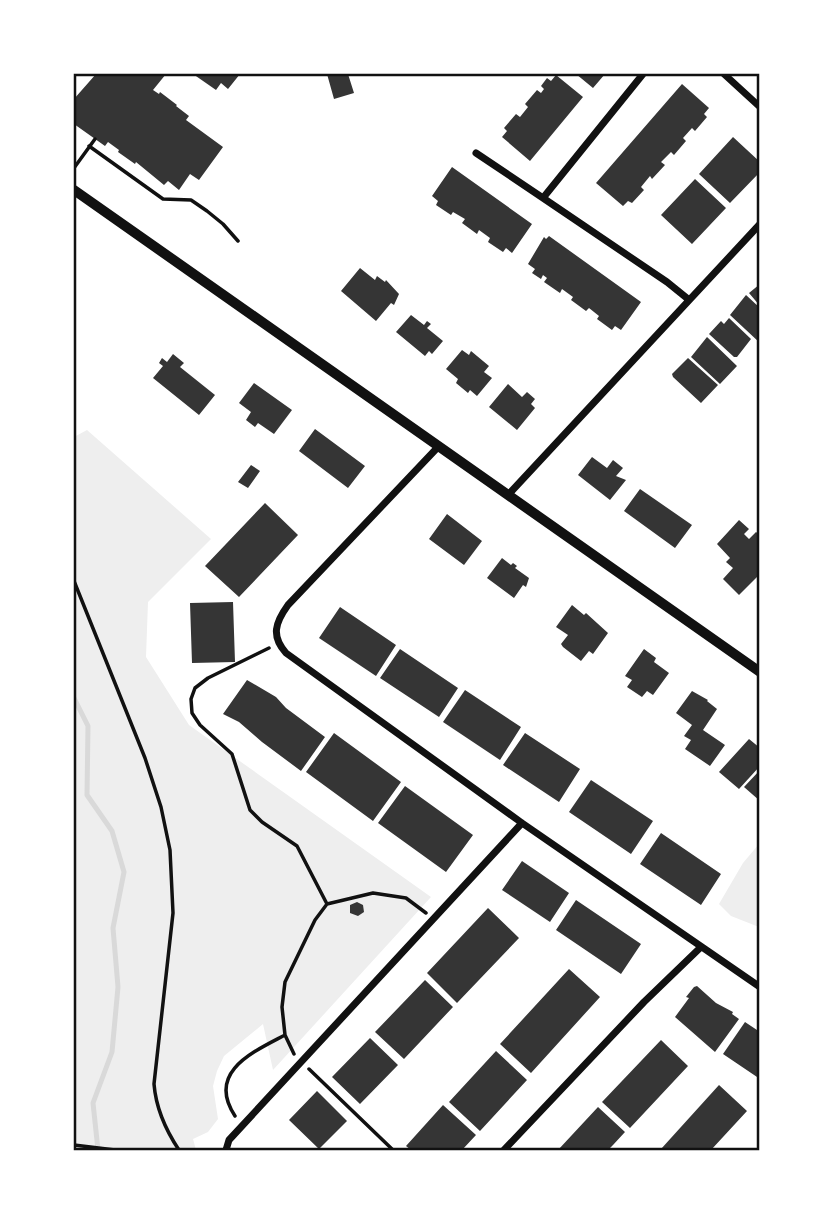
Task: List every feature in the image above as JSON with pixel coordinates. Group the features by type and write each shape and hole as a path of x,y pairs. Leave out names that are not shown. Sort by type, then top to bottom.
{"street":[{"path":"543,198 643,74"},
{"path":"724,74 760,107"},
{"path":"476,153 688,299"},
{"path":"74,190 760,672"},
{"path":"508,495 760,224"},
{"path":"438,447 288,605 277,620 275,634 279,645 286,653 522,823 760,987"},
{"path":"226,1150 229,1140 522,823"},
{"path":"504,1150 644,1002 701,947"}],"path":[{"path":"74,168 95,139"},
{"path":"89,146 163,199 191,200 223,224 238,241"},
{"path":"74,580 145,758 161,807 170,850 172,926 154,1084 155,1102 161,1118 179,1150"},
{"path":"261,651 208,678 195,688 191,699 192,713 200,725 232,754 250,810 262,822 297,846 327,904"},
{"path":"393,1150 292,1051 285,1035 282,1007 285,982 315,919 327,904 373,893 406,898 434,917"},
{"path":"242,1126 229,1106 226,1087 231,1069 247,1054 285,1035"},
{"path":"74,1146 115,1150"}],"shaded area":[{"path":"87,430 211,539 148,602 146,657 189,725 431,897 273,1070 263,1024 224,1056 213,1086 218,1119 208,1132 193,1139 196,1150 74,1150 74,437"},
{"path":"759,844 759,927 731,916 719,904 743,863"}],"building":[{"path":"96,74 166,74 153,90 177,105 189,116 186,120 223,147 199,180 190,174 179,190 168,181 164,185 108,142 105,146 74,124 74,99"},
{"path":"193,74 240,74 228,89 221,83 216,90"},
{"path":"327,74 348,74 354,93 334,99"},
{"path":"576,74 605,74 593,88"},
{"path":"556,75 583,97 530,161 502,137 507,131 504,128 516,114 520,117 528,107 525,104 537,90 541,93 544,89 541,86 547,78 551,81"},
{"path":"682,84 709,108 704,114 707,117 695,131 692,128 683,138 686,141 674,155 671,152 661,162 665,165 652,179 650,176 641,187 644,190 632,203 628,201 623,206 596,183"},
{"path":"733,137 760,162 760,172 730,203 699,174"},
{"path":"452,167 532,224 512,253 506,248 503,252 488,242 490,238 479,230 477,234 462,223 465,219 453,212 451,215 436,205 438,201 432,196"},
{"path":"695,179 726,208 692,244 661,215"},
{"path":"549,236 641,302 621,330 615,326 612,330 597,319 599,316 589,308 586,311 562,289 560,293 544,282 547,278 543,275 541,279 532,273 535,269 528,264 544,237 546,239"},
{"path":"360,268 375,280 377,276 385,282 386,280 399,294 394,305 391,303 376,321 341,291"},
{"path":"760,284 760,306 749,293"},
{"path":"746,295 760,308 760,343 730,315"},
{"path":"411,315 424,325 427,321 431,324 427,328 443,341 432,354 429,351 425,356 396,332"},
{"path":"729,318 751,339 737,357 709,334 721,321 724,324"},
{"path":"707,337 737,366 720,384 691,357"},
{"path":"462,350 469,355 471,351 489,366 484,372 492,378 477,396 470,390 468,393 456,383 458,379 446,369"},
{"path":"173,354 184,363 180,367 215,395 199,415 153,378 163,366 159,363 162,358 167,362"},
{"path":"688,358 718,385 701,403 672,374"},
{"path":"254,383 292,410 274,434 258,423 255,427 246,420 251,412 239,403"},
{"path":"508,384 522,397 527,392 535,399 531,404 535,408 517,430 489,407"},
{"path":"315,429 365,466 348,488 299,451"},
{"path":"592,457 607,468 613,460 623,468 616,476 626,480 610,500 578,475"},
{"path":"251,465 260,471 248,488 238,482"},
{"path":"640,489 692,525 675,548 624,511"},
{"path":"265,503 298,535 239,597 205,566"},
{"path":"447,514 482,541 464,565 429,539"},
{"path":"739,520 749,529 744,534 749,539 756,532 760,535 760,574 739,595 723,579 733,568 726,562 730,558 717,544"},
{"path":"502,558 511,565 513,563 517,566 515,568 529,578 526,587 523,585 514,598 487,578"},
{"path":"233,602 235,662 192,663 190,603"},
{"path":"572,605 584,615 586,613 608,633 593,654 589,651 581,661 563,647 561,644 568,635 556,627"},
{"path":"340,607 396,645 376,676 319,638"},
{"path":"400,649 458,688 439,717 380,678"},
{"path":"644,649 656,658 654,662 669,673 653,695 647,691 642,697 627,687 632,680 625,676"},
{"path":"247,680 276,697 286,708 325,737 301,771 239,722 223,714"},
{"path":"465,690 521,727 500,760 443,722"},
{"path":"692,691 717,709 703,730 725,745 710,766 685,749 691,740 684,736 692,725 676,713"},
{"path":"334,733 401,782 373,821 306,772"},
{"path":"525,733 580,769 559,802 503,765"},
{"path":"749,739 760,748 760,766 739,789 719,772"},
{"path":"760,770 760,801 744,787"},
{"path":"591,780 653,821 631,854 569,812"},
{"path":"405,786 473,835 446,872 378,823"},
{"path":"661,833 721,874 701,905 640,864"},
{"path":"522,861 569,893 550,922 502,890"},
{"path":"576,900 641,944 621,974 556,930"},
{"path":"357,902 363,905 364,912 358,916 350,913 350,905"},
{"path":"488,908 519,938 457,1003 427,973"},
{"path":"569,969 600,997 531,1073 500,1044"},
{"path":"425,980 453,1007 404,1059 375,1032"},
{"path":"697,986 739,1019 715,1052 675,1017 689,998 686,997"},
{"path":"745,1022 760,1032 760,1079 723,1054"},
{"path":"370,1038 398,1065 360,1104 332,1077"},
{"path":"661,1040 688,1066 630,1128 602,1102"},
{"path":"496,1051 527,1080 480,1131 449,1102"},
{"path":"719,1085 747,1111 711,1150 661,1149"},
{"path":"317,1091 347,1121 319,1149 289,1120"},
{"path":"443,1105 476,1135 462,1150 411,1150 406,1146"},
{"path":"598,1107 625,1132 613,1145 608,1150 558,1150"}],"waterway":[{"path":"74,698 88,726 87,795 112,831 124,872 113,928 118,987 112,1052 93,1103 98,1150"}]}
